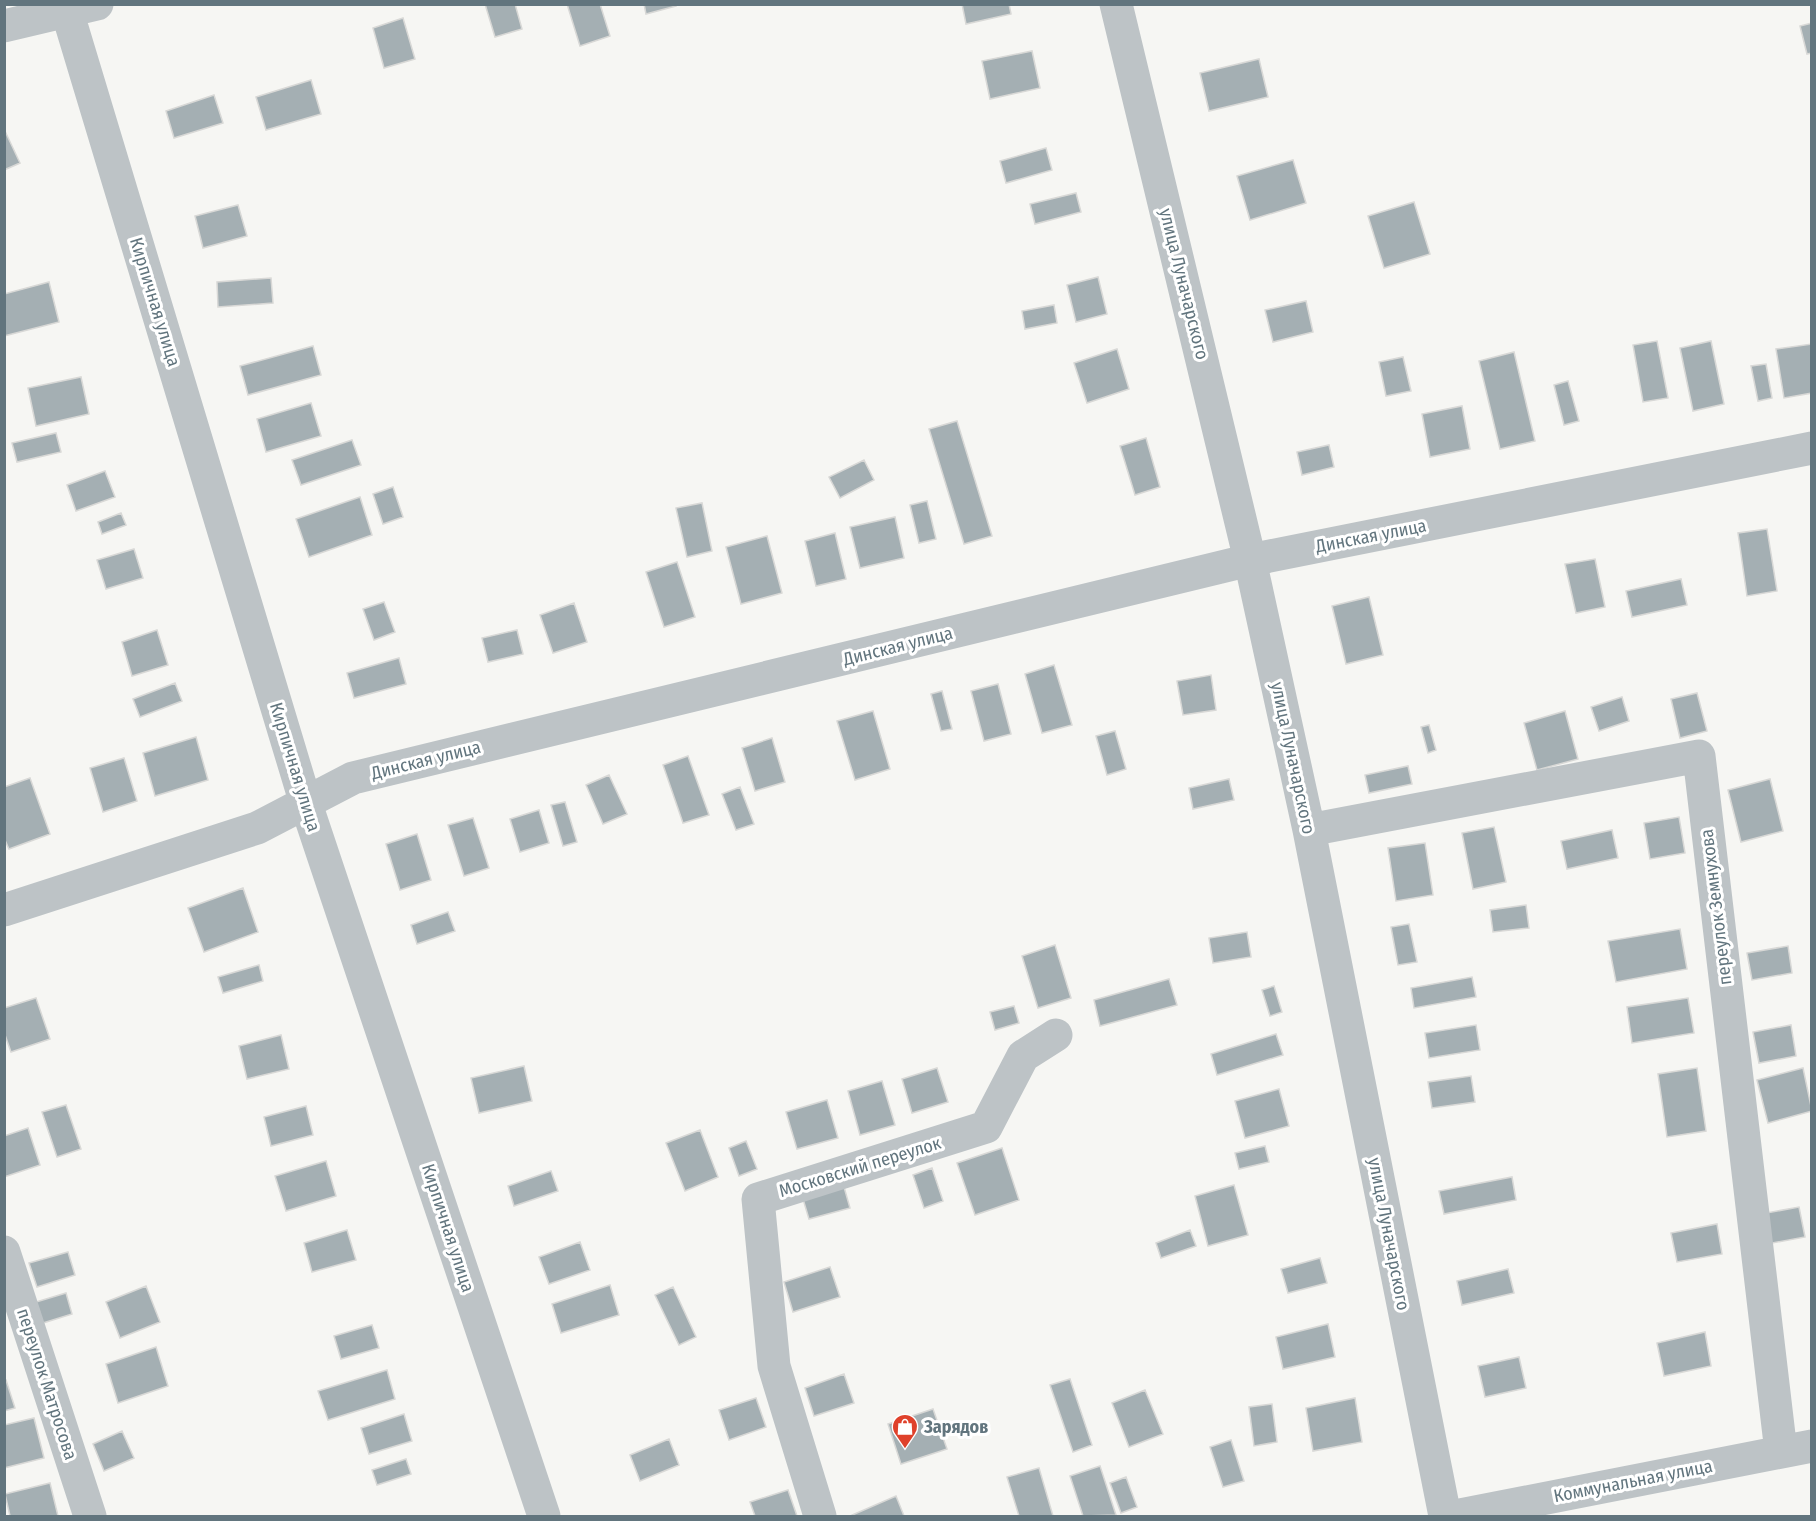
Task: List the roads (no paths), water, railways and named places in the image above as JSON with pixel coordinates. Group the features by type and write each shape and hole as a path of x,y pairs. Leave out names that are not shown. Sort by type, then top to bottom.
{"street":[{"name":"улица Луначарского","path":"1116,4 1250,560 1309,830 1444,1516"},
{"path":"4,26 82,8"},
{"name":"Кирпичная улица","path":"82,8 306,804 544,1516"},
{"name":"Динская улица","path":"4,910 257,828 353,778 1250,560 1812,448"},
{"name":"переулок Земнухова","path":"1309,830 1699,756 1796,1449"},
{"name":"Московский переулок","path":"820,1516 774,1366 758,1199 987,1127 1023,1056 1056,1035"},
{"name":"переулок Матросова","path":"4,1252 90,1516"},
{"name":"Коммунальная улица","path":"1455,1516 1796,1449"}],"place":[{"name":"Зарядов","path":"905,1450"}]}
